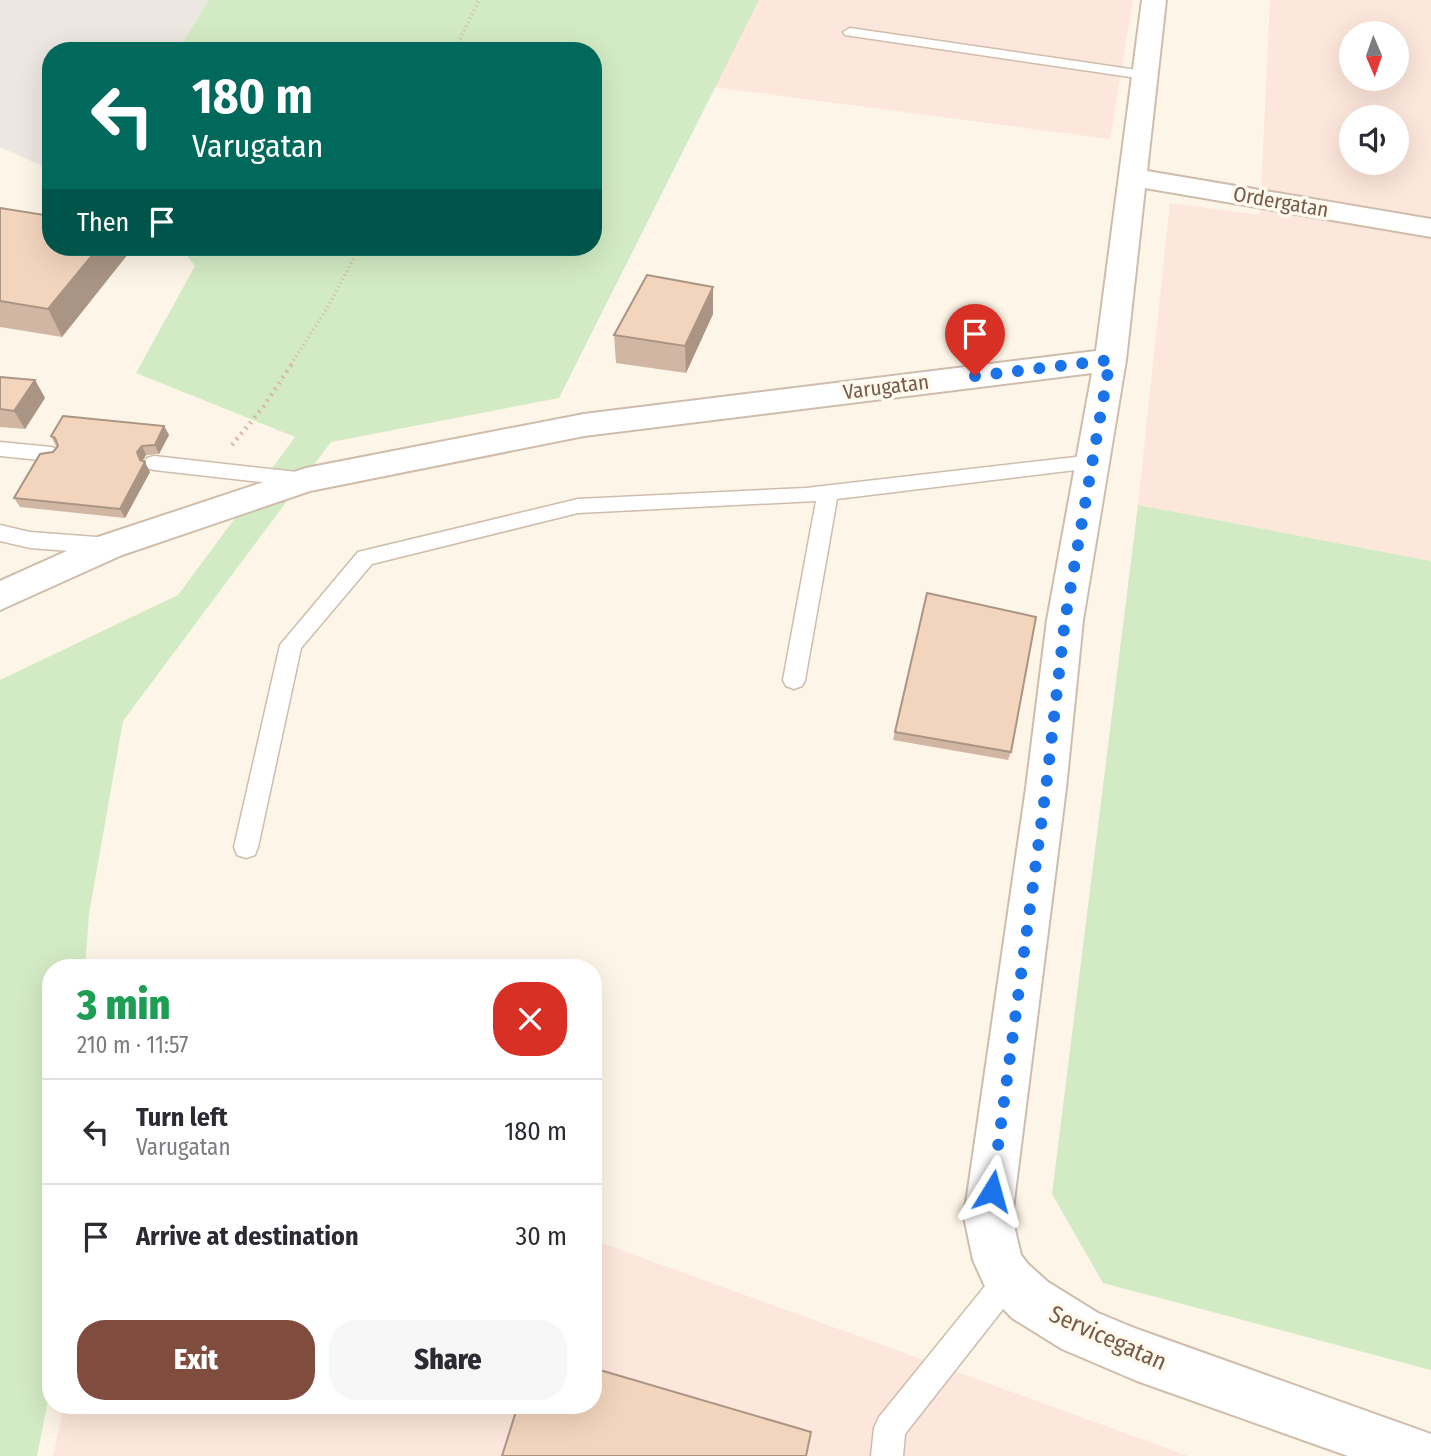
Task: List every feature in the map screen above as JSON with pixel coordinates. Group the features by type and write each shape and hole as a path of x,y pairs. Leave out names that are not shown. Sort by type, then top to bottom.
{"street":[{"path":"1110,360 1154,0"},
{"name":"Ordergatan","path":"1131,177 1431,228"},
{"name":"Servicegatan","path":"1110,360 1065,620 1046,788 988,1217 994,1244 1008,1280 1044,1312 1096,1337 1421,1456"},
{"name":"Varugatan","path":"0,596 110,546 306,480 584,425 1110,360"}],"lane":[{"path":"850,32 1144,75"},
{"path":"0,449 51,454"},
{"path":"246,847 290,645 365,558 578,506 828,492 1093,462"},
{"path":"155,463 306,480"},
{"path":"794,680 828,492"},
{"path":"0,533 30,540 110,546"},
{"path":"887,1456 890,1428 1008,1280"}],"path":[{"path":"458,42 479,0"},
{"path":"210,468 264,406 326,310 355,256"}],"shaded area":[{"path":"0,0 209,0 183,42 42,42 42,166 0,147"},
{"path":"759,0 1133,0 1110,139 714,87"},
{"path":"1270,0 1431,0 1431,561 1138,505 1170,203 1260,215"},
{"path":"602,1243 1188,1456 53,1456 62,1414 602,1414"}],"green space":[{"path":"209,0 759,0 559,398 331,442 123,721 89,914 86,959 42,959 42,1414 45,1414 37,1456 0,1456 0,680 178,595 295,437 136,373 195,266 187,256 602,256 602,42 183,42"},
{"path":"1138,505 1431,561 1431,1370 1103,1283 1052,1194"}],"building":[{"path":"0,208 42,215 42,256 92,256 48,309 0,301"},
{"path":"647,275 713,287 685,346 614,335"},
{"path":"0,377 35,380 14,411 0,409"},
{"path":"63,416 164,426 155,445 142,446 137,452 140,460 145,462 120,509 14,498 40,454 53,452 58,446 55,438 51,436"},
{"path":"927,593 1036,617 1011,752 895,732"},
{"path":"602,1371 811,1432 806,1456 502,1456 515,1414 602,1414"}],"route":[{"path":"975,376 1110,360 1065,620 1046,788 992,1191"}]}
